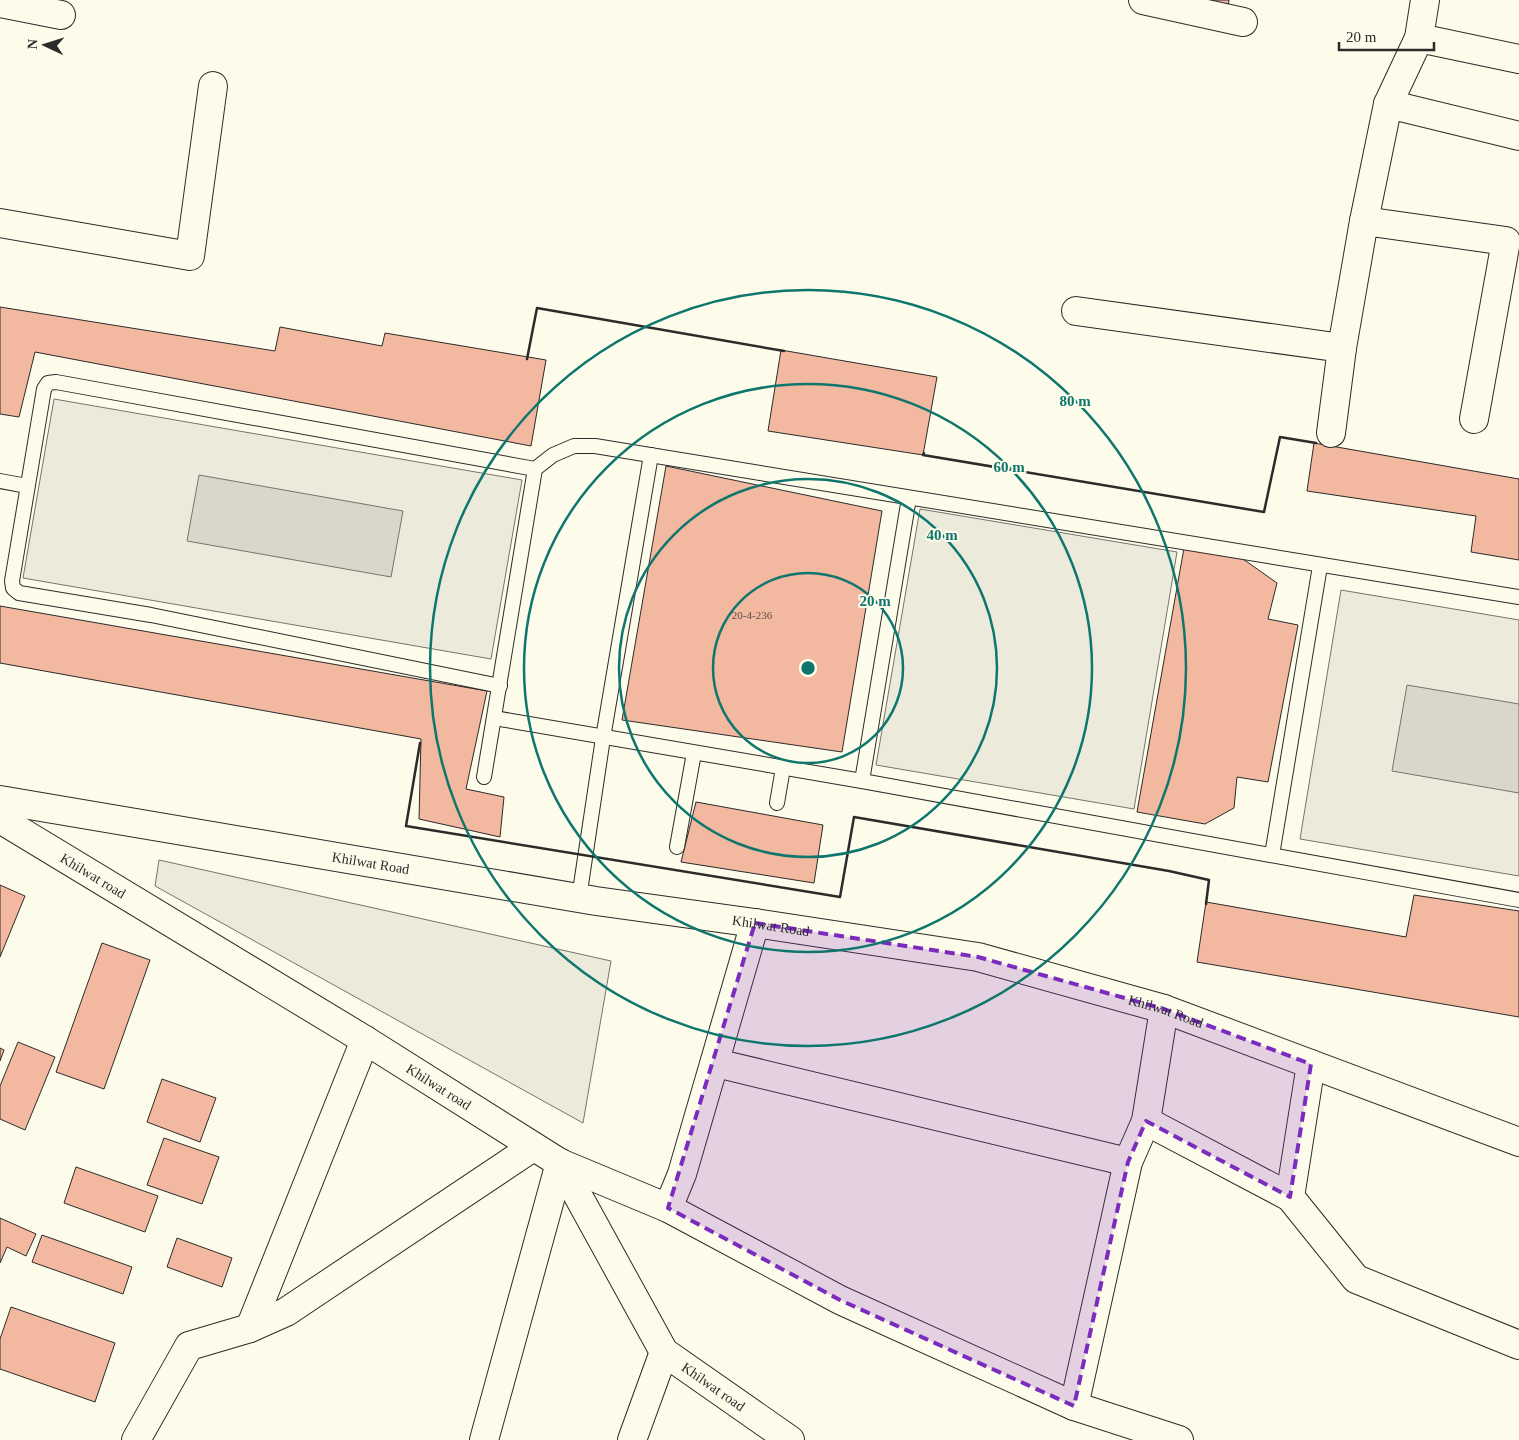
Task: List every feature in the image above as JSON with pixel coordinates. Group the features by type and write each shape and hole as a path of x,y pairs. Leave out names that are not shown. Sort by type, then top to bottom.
{"street":[{"path":"1143,0 1243,22"},
{"path":"1331,433 1342,348 1364,221 1388,104 1418,38 1424,0"},
{"path":"0,3 61,15"},
{"path":"1418,38 1519,59"},
{"path":"0,224 190,256 213,86"},
{"path":"1388,104 1519,136"},
{"path":"1364,221 1506,241 1474,419"},
{"path":"1076,311 1342,348"},
{"name":"Khilwat Road","path":"0,800 579,898 755,922 978,957 1164,1008 1519,1142"},
{"name":"Khilwat road","path":"0,819 365,1040 560,1163 664,1352 790,1440"},
{"path":"668,1208 682,1174 716,1063 755,922"},
{"path":"1074,1406 1128,1162 1146,1120 1164,1008"},
{"path":"250,1328 365,1040"},
{"path":"716,1063 1128,1162"},
{"path":"1290,1197 1311,1064"},
{"path":"1146,1120 1290,1197 1356,1279 1519,1345"},
{"path":"136,1440 189,1346 250,1328 286,1312 532,1147"},
{"path":"484,1440 560,1163 668,1208 840,1300 1074,1406 1179,1440"},
{"path":"632,1440 664,1352"}],"lane":[{"path":"500,686 151,615 19,593 13,588 12,581 27,486 44,389 48,383 56,382 535,469"},
{"path":"484,777 535,469 552,455 574,446 595,446 1320,566 1519,597"},
{"path":"579,898 602,738 651,455"},
{"path":"0,481 27,486"},
{"path":"862,781 909,498"},
{"path":"1272,855 1320,566"},
{"path":"494,718 862,781 1519,900"},
{"path":"677,846 694,753"},
{"path":"777,803 783,768"}],"highlighted area":[{"path":"755,923 978,957 1164,1009 1311,1064 1290,1197 1146,1121 1128,1162 1074,1406 840,1300 668,1208"}],"shaded area":[{"path":"54,399 522,480 491,659 23,578"},
{"path":"199,475 403,511 391,577 187,541"},
{"path":"920,509 1177,552 1134,809 876,765"},
{"path":"1341,590 1519,620 1519,876 1300,839"},
{"path":"1407,685 1519,704 1519,793 1392,771"},
{"path":"159,860 611,961 583,1123 155,886"}],"building":[{"path":"1201,0 1229,0 1228,7"},
{"path":"0,307 275,351 280,327 382,346 385,333 546,360 531,446 35,352 19,417 0,414"},
{"path":"781,350 937,377 923,455 768,431"},
{"path":"1314,443 1519,479 1519,560 1471,552 1476,516 1307,491"},
{"path":"666,466 882,511 842,752 622,720"},
{"path":"1184,548 1243,559 1277,583 1268,619 1298,625 1268,782 1237,777 1234,808 1205,824 1137,812"},
{"path":"0,606 487,691 466,789 504,797 500,837 419,819 421,739 0,663"},
{"path":"696,802 823,825 814,883 681,862"},
{"path":"0,885 25,896 0,957"},
{"path":"1414,895 1519,911 1519,1017 1197,962 1206,902 1406,937"},
{"path":"102,943 150,960 104,1089 56,1072"},
{"path":"18,1042 55,1057 25,1130 0,1119 0,1086"},
{"path":"0,1048 4,1050 0,1061"},
{"path":"162,1079 216,1098 200,1142 147,1122"},
{"path":"164,1138 219,1157 202,1204 147,1185"},
{"path":"76,1167 158,1196 145,1232 64,1203"},
{"path":"0,1218 36,1234 26,1256 7,1247 0,1263"},
{"path":"42,1235 132,1267 123,1294 32,1262"},
{"path":"177,1238 232,1258 222,1287 167,1267"},
{"path":"11,1307 115,1343 95,1402 0,1369 0,1339"}],"wall":[{"path":"527,359 537,308 784,351"},
{"path":"924,453 923,455 1264,512 1280,437 1316,443"},
{"path":"420,743 406,826 840,897 854,817 1169,871 1209,880 1206,904"}]}
